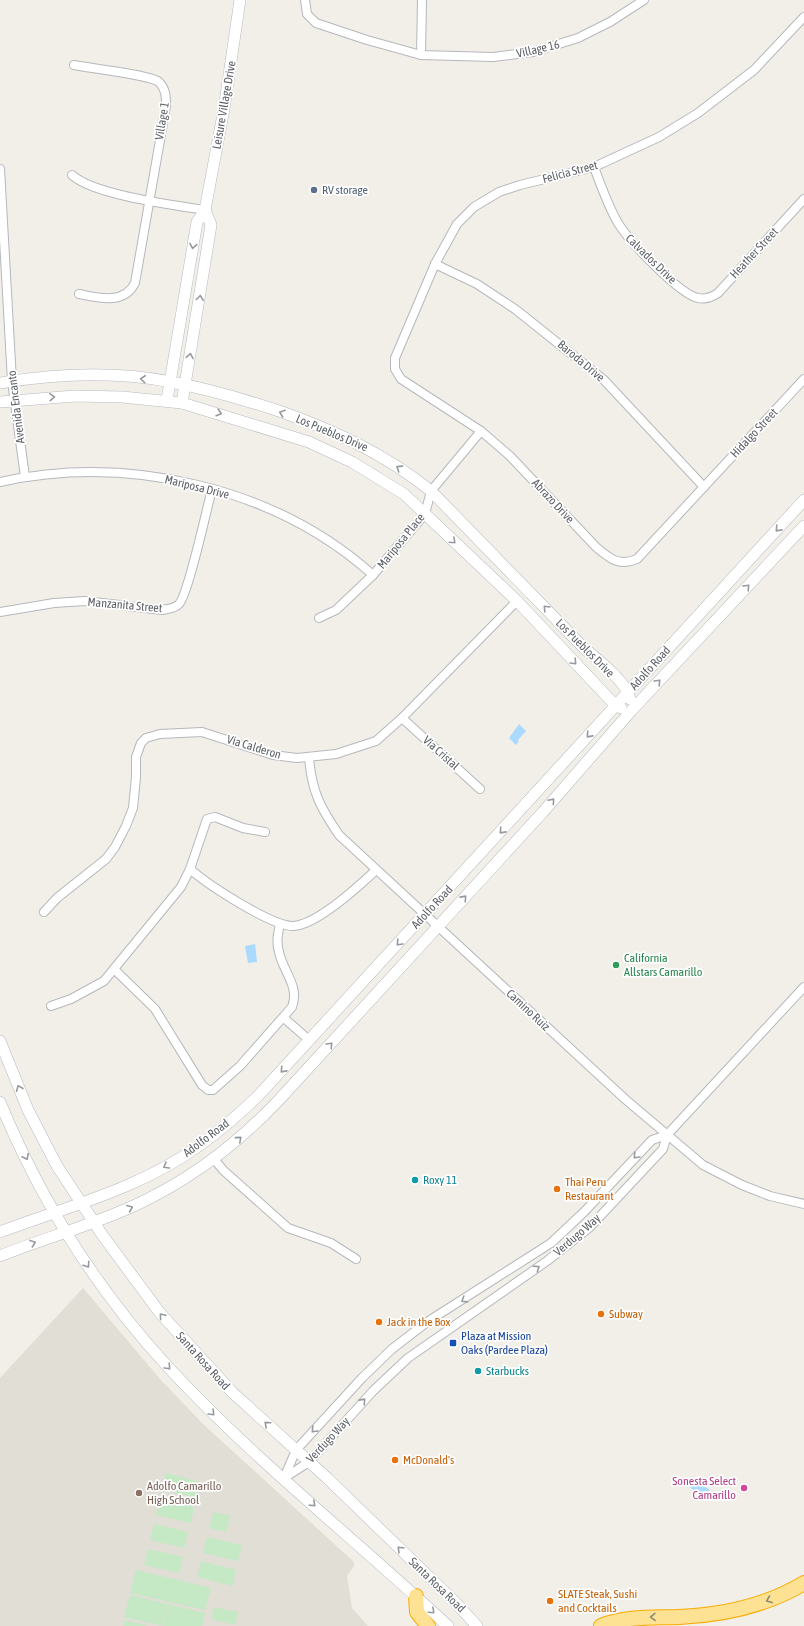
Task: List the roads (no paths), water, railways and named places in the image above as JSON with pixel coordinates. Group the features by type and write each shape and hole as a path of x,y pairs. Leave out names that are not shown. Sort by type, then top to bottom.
{"highway":[{"path":"601,1626 620,1620 692,1616 727,1612 768,1601 804,1583"},
{"path":"416,1596 417,1612 428,1626"}],"street":[{"name":"Leisure Village Drive","path":"167,400 197,222 205,210 224,109 240,0"},
{"name":"Village 16","path":"305,0 306,14 316,23 422,55 493,57 533,52 595,31 644,0"},
{"path":"422,0 422,55"},
{"name":"Felicia Street","path":"395,369 395,358 435,264 457,224 466,214 483,201 499,192 520,185 594,167 659,137 698,113 754,70 804,17"},
{"name":"Village 1","path":"74,65 105,72 153,78 164,88 166,106 148,200 137,274 132,289 124,296 117,298 97,298 79,294"},
{"name":"Calvados Drive","path":"594,167 614,217 630,240 682,289 699,298"},
{"name":"Avenida Encanto","path":"0,169 4,308 14,400 25,477"},
{"path":"72,175 84,184 93,187 148,200 205,210"},
{"name":"Heather Street","path":"699,298 709,298 718,293 804,199"},
{"name":"Leisure Village Drive","path":"182,403 211,225 205,210"},
{"name":"Baroda Drive","path":"435,264 477,284 515,309 604,380 704,487"},
{"path":"180,325 195,328"},
{"name":"Abrazo Drive","path":"395,369 401,379 481,431 510,456 596,547 615,561 630,562 637,559 704,487"},
{"name":"Los Pueblos Drive","path":"0,383 60,376 87,376 170,381 230,396 268,408 348,438 365,446 416,479 431,491 584,648 602,662 628,692"},
{"name":"Hidalgo Street","path":"704,487 804,379"},
{"name":"Los Pueblos Drive","path":"0,402 75,396 167,400 261,426 309,442 352,462 404,494 517,601 616,706 631,711"},
{"name":"Mariposa Place","path":"319,618 336,610 373,575 425,514 431,491 481,431"},
{"name":"Mariposa Drive","path":"0,482 25,477 73,472 109,472 141,474 212,489 240,498 291,519 354,558 373,575"},
{"name":"Manzanita Street","path":"0,612 54,603 85,601 162,610 171,609 179,604 187,587 212,489"},
{"name":"Adolfo Road","path":"0,1232 135,1182 198,1147 258,1096 804,500"},
{"name":"Adolfo Road","path":"0,1256 94,1222 161,1192 194,1174 242,1136 272,1108 438,927 631,711 804,526"},
{"name":"Via Calderon","path":"44,912 57,898 106,859 116,846 133,808 136,757 141,743 146,738 160,734 202,732 273,754 309,758 336,754 376,741 402,718 517,601"},
{"path":"628,692 631,711"},
{"name":"Via Cristal","path":"402,718 480,789"},
{"name":"Camino Ruiz","path":"309,758 311,782 320,806 339,835 600,1077 703,1165 719,1174 770,1196 804,1204"},
{"path":"51,1006 71,999 102,983 114,969 179,890 190,870 204,824 210,818 215,817 243,828 266,832"},
{"path":"190,870 241,904 280,924 294,926 308,921 350,895 376,870"},
{"path":"114,969 153,1006 202,1085 208,1090 215,1090 235,1071 284,1018 292,1007 295,991 279,953 278,941 280,924"},
{"name":"Verdugo Way","path":"284,1478 309,1462 373,1391 408,1358 547,1261 590,1227 663,1149 667,1135 804,987"},
{"path":"284,1018 309,1040"},
{"name":"Santa Rosa Road","path":"0,1041 28,1110 57,1166 138,1285 197,1356 233,1393 309,1462 455,1602 477,1626"},
{"name":"Santa Rosa Road","path":"0,1102 11,1128 66,1232 112,1300 168,1367 213,1414 448,1626"},
{"name":"Verdugo Way","path":"284,1478 296,1450 362,1378 392,1349 427,1322 551,1243 584,1212 652,1140 667,1135"},
{"path":"214,1159 228,1174 288,1228 331,1243 356,1259"}],"water":[{"path":"519,724 526,731 518,740 519,741 516,745 509,738"},
{"path":"255,944 257,962 248,963 245,946"},
{"path":"696,1481 710,1490 703,1499 690,1487"}],"place":[{"name":"RV storage","path":"314,190"},
{"name":"California Allstars Camarillo","path":"616,965"},
{"name":"Roxy 11","path":"415,1180"},
{"name":"Thai Peru Restaurant","path":"557,1189"},
{"name":"Subway","path":"601,1314"},
{"name":"Jack in the Box","path":"379,1322"},
{"name":"Plaza at Mission Oaks (Pardee Plaza)","path":"453,1343"},
{"name":"Starbucks","path":"478,1371"},
{"name":"McDonald's","path":"395,1460"},
{"name":"Sonesta Select Camarillo","path":"744,1488"},
{"name":"Adolfo Camarillo High School","path":"139,1493"},
{"name":"SLATE Steak, Sushi and Cocktails","path":"550,1601"}]}
